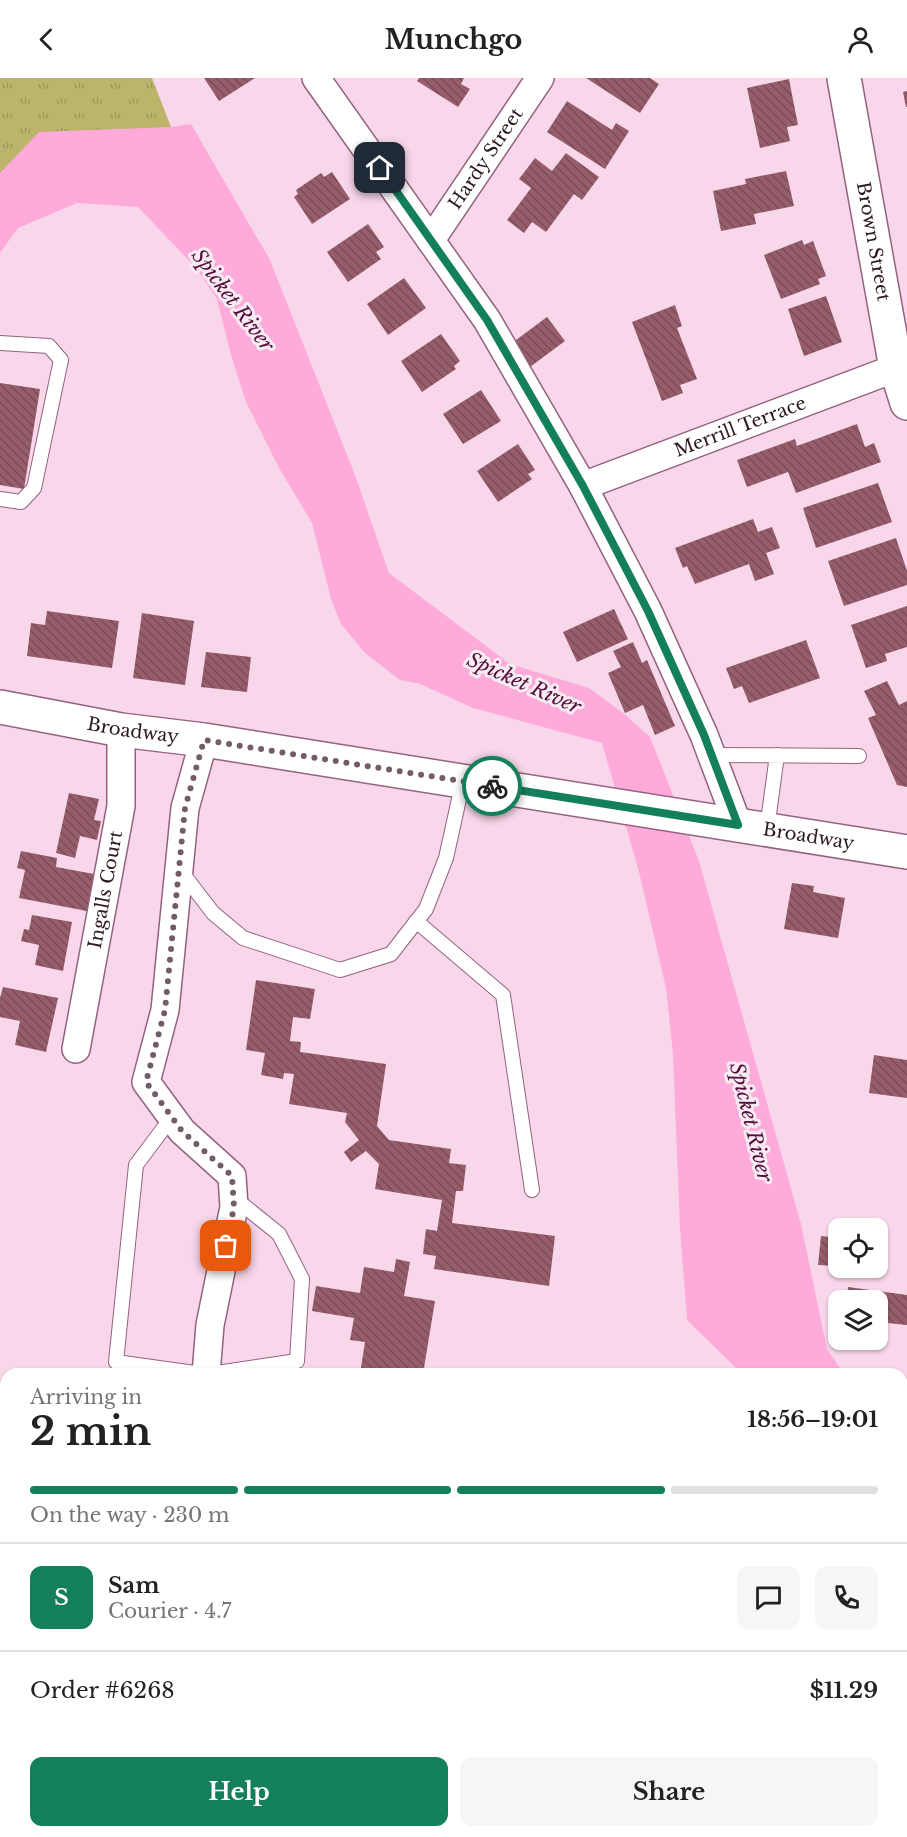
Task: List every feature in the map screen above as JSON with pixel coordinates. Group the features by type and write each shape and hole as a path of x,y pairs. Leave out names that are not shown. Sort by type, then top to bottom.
{"main road":[{"name":"Brown Street","path":"844,78 907,403"},
{"name":"Broadway","path":"0,707 121,730 204,740 907,852"}],"street":[{"path":"316,78 487,320 583,486 648,611 712,755 739,825"},
{"name":"Hardy Street","path":"431,240 540,78"},
{"name":"Merrill Terrace","path":"583,486 902,369"},
{"name":"Ingalls Court","path":"76,1049 121,806 121,730"},
{"path":"204,740 185,808 165,1010 146,1082 182,1131 232,1176 234,1207 210,1325 206,1368"}],"lane":[{"path":"0,344 49,346 62,360 34,488 21,502 0,499"},
{"path":"712,755 859,756"},
{"path":"739,825 777,755"},
{"path":"179,868 213,913 243,938 340,970 391,954 426,909 446,858 463,781"},
{"path":"416,921 503,995 532,1190"},
{"path":"161,1368 116,1362 136,1165 172,1117"},
{"path":"233,1197 279,1234 302,1279 297,1361 248,1368"}],"green space":[{"path":"0,78 152,78 171,127 0,173"}],"water":[{"name":"Spicket River","path":"191,124 270,260 355,475 389,573 510,664 589,688 623,713 650,737 699,861 801,1224 827,1349 840,1368 736,1368 687,1320 680,1229 673,1054 666,988 639,872 602,743 473,708 420,684 400,680 365,653 341,624 331,599 312,523 279,468 246,402 217,299 196,268 138,207 77,203 18,228 0,253 0,173 39,132 171,127"}],"building":[{"path":"204,78 255,78 219,101"},
{"path":"419,78 464,78 461,84 470,89 458,107 417,81"},
{"path":"586,78 650,78 659,84 640,113"},
{"path":"789,79 798,125 787,127 790,141 760,148 747,88"},
{"path":"907,91 907,107 906,107 903,92"},
{"path":"567,101 612,130 616,123 629,131 605,169 547,132"},
{"path":"566,153 599,177 582,200 574,194 546,232 532,222 524,233 507,220 531,188 519,179 535,158 552,171"},
{"path":"786,171 794,206 754,214 756,224 721,231 713,191 746,184 745,179"},
{"path":"332,172 350,199 312,224 294,197 298,194 296,190 321,173 324,177"},
{"path":"368,224 384,247 376,252 381,259 348,282 327,252"},
{"path":"802,240 804,245 813,241 826,276 818,279 820,284 781,299 764,255"},
{"path":"404,278 426,308 388,335 367,304"},
{"path":"826,296 842,342 804,356 788,309"},
{"path":"675,305 682,326 677,328 697,379 680,385 683,393 662,401 632,322"},
{"path":"547,317 565,341 530,367 512,343"},
{"path":"441,334 460,361 454,366 456,369 422,392 401,361"},
{"path":"0,383 40,389 24,489 0,485"},
{"path":"481,390 501,421 463,444 443,414"},
{"path":"857,424 865,447 874,443 881,462 796,493 788,472 747,487 737,460 795,439 797,446"},
{"path":"518,444 535,470 528,474 532,479 498,502 477,471"},
{"path":"878,483 892,522 816,548 803,508"},
{"path":"753,519 758,532 772,527 780,548 766,553 774,574 755,581 749,564 695,584 687,566 683,568 675,548"},
{"path":"896,538 907,571 907,585 844,606 828,561"},
{"path":"907,606 907,647 885,654 887,661 866,668 851,625"},
{"path":"614,609 628,639 577,662 563,632"},
{"path":"47,611 119,621 112,668 27,656 31,623 45,625"},
{"path":"142,613 194,621 185,685 133,678"},
{"path":"806,640 820,678 749,703 742,686 734,689 726,668"},
{"path":"633,642 642,663 647,660 675,726 655,735 643,705 625,713 608,673 621,667 613,651"},
{"path":"206,652 251,657 247,692 201,687"},
{"path":"887,681 899,705 907,701 907,787 897,785 868,718 876,715 864,691"},
{"path":"69,793 99,799 94,820 101,821 97,840 80,836 75,858 56,853"},
{"path":"21,851 57,858 56,867 94,874 87,911 19,898 25,870 17,868"},
{"path":"792,883 814,886 813,892 845,898 838,938 784,929"},
{"path":"32,915 72,922 63,971 35,965 39,945 21,941 24,929 29,930"},
{"path":"256,980 315,989 310,1019 293,1017 290,1041 301,1042 300,1052 386,1064 377,1126 389,1140 451,1149 449,1163 466,1165 463,1191 456,1191 452,1223 555,1236 549,1286 434,1269 436,1256 423,1254 426,1229 437,1231 442,1200 375,1189 379,1164 366,1151 351,1162 344,1152 359,1140 345,1122 347,1113 289,1104 294,1074 284,1073 283,1079 261,1075 265,1053 246,1050"},
{"path":"3,987 58,998 46,1052 15,1045 20,1021 0,1017 0,998"},
{"path":"874,1055 907,1060 907,1098 869,1093"},
{"path":"821,1236 828,1237 828,1266 818,1265"},
{"path":"396,1259 410,1262 404,1296 435,1301 424,1368 361,1368 365,1342 350,1340 354,1318 312,1311 316,1286 360,1293 364,1267 394,1272"},
{"path":"848,1287 870,1290 848,1290"},
{"path":"888,1292 907,1295 907,1325 888,1323"}],"way so far":[{"path":"226,1246 234,1207 232,1176 182,1131 146,1082 165,1010 185,808 204,740 492,786"}],"route":[{"path":"380,168 487,320 583,486 648,611 704,735 738,825 492,786"}]}
